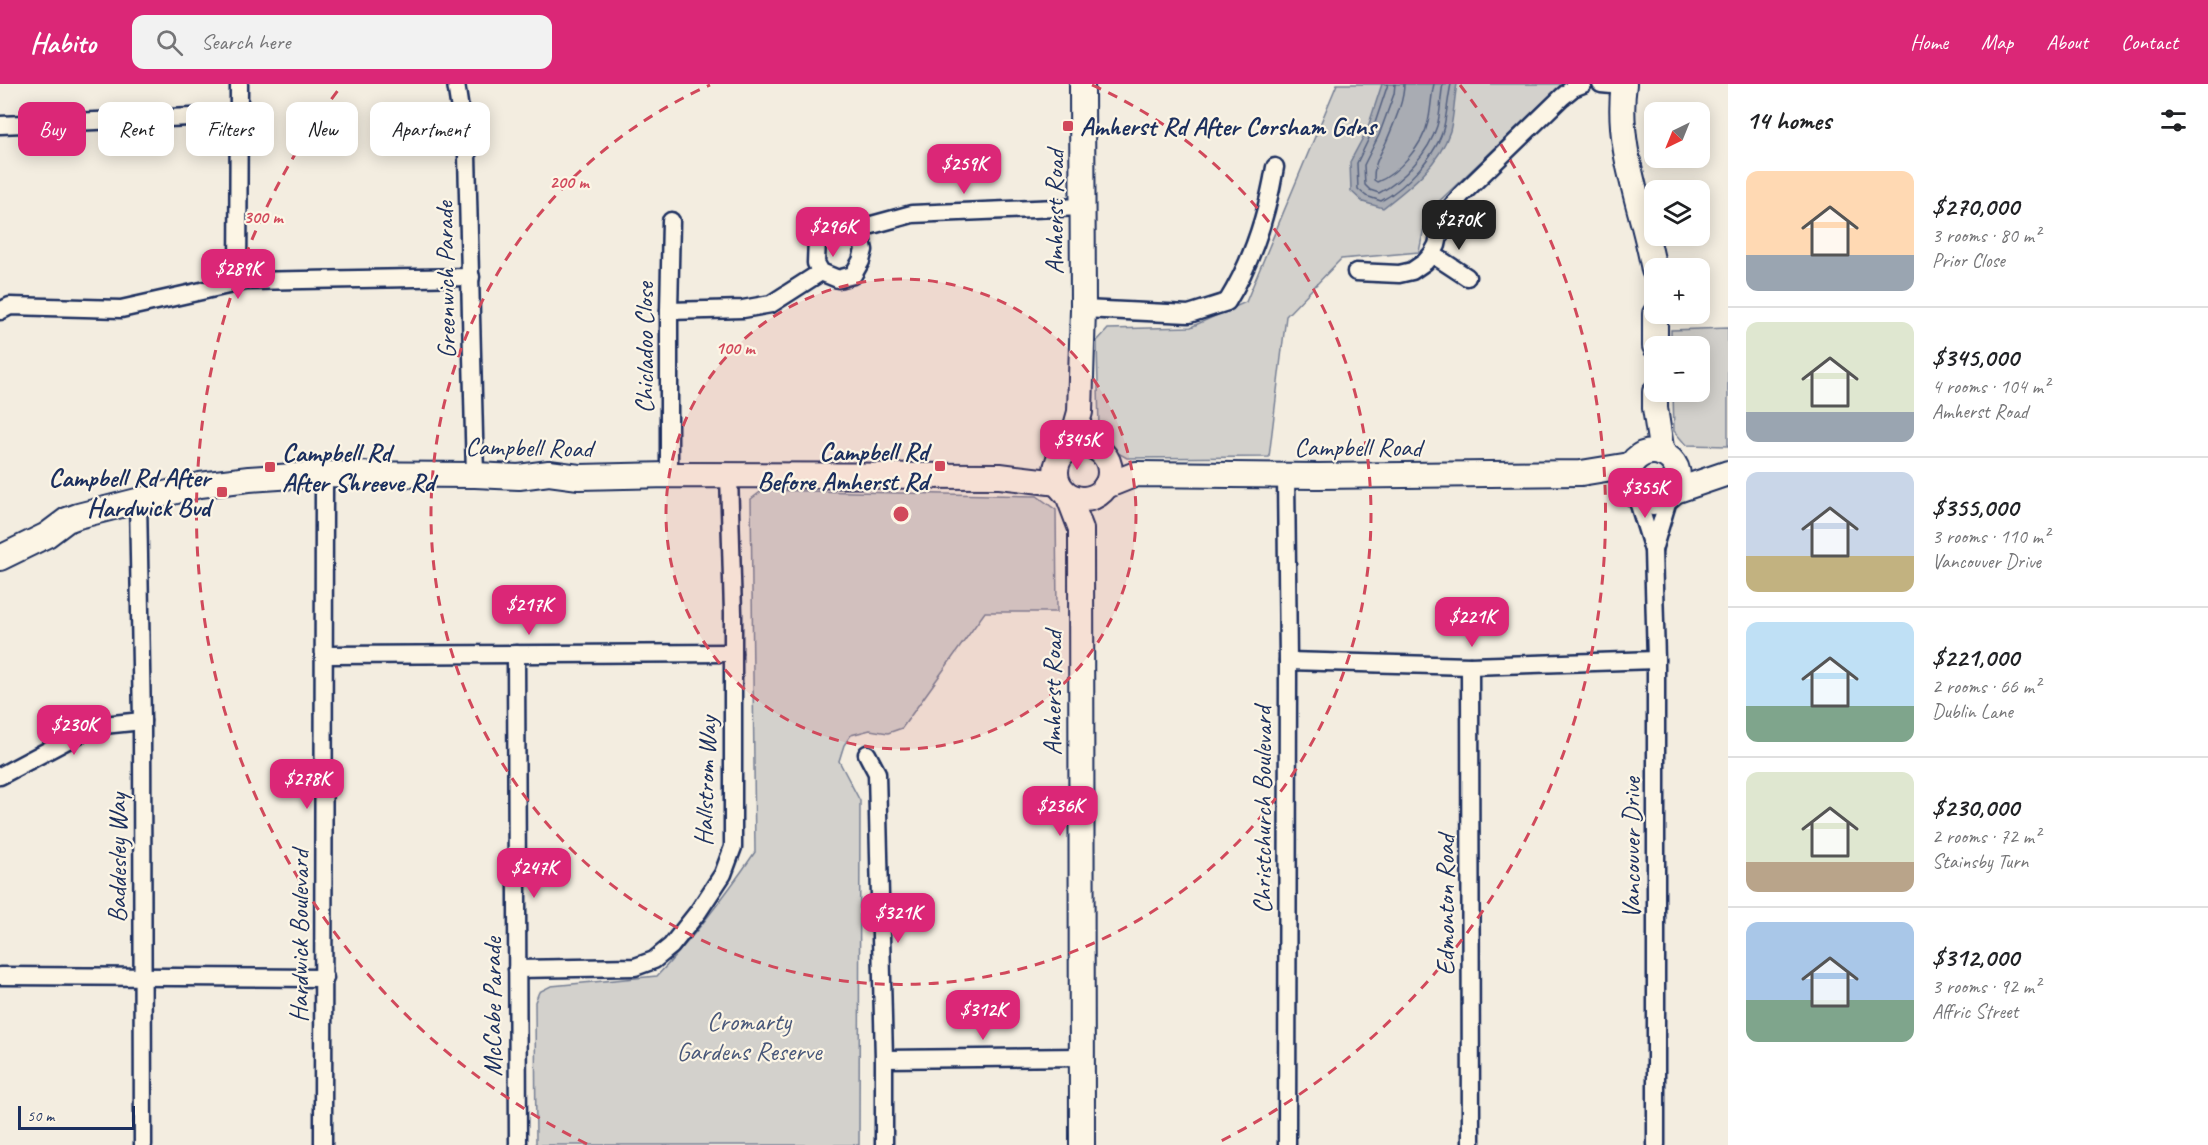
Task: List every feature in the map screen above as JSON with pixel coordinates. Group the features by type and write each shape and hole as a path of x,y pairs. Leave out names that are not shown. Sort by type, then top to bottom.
{"street":[{"path":"239,84 239,102"},
{"name":"Greenwich Parade","path":"456,84 467,155 475,475"},
{"name":"Amherst Road","path":"1082,84 1083,309 1080,412 1075,466 1081,529 1082,1145"},
{"path":"1356,272 1399,274 1412,271 1432,254 1437,245 1443,217 1462,194 1562,97 1573,88 1583,84"},
{"path":"1616,85 1626,154 1652,258"},
{"path":"0,125 186,117"},
{"path":"238,282 239,156"},
{"path":"1083,309 1189,314 1227,302 1243,277 1263,222 1275,167"},
{"path":"860,232 868,226 912,214 1083,207"},
{"path":"843,220 851,222 860,232 864,250 853,275 838,279 821,272 816,263 817,238 822,225 843,220"},
{"name":"Chicladoo Close","path":"669,475 671,221"},
{"path":"1432,254 1467,277"},
{"path":"669,310 743,309 771,304 821,272"},
{"path":"0,312 10,306 121,309 238,282 471,277"},
{"path":"1653,459 1655,402"},
{"path":"1653,459 1678,478 1672,494"},
{"path":"1634,494 1627,478 1653,459"},
{"name":"Campbell Road","path":"1,556 47,535 67,520 138,500 200,485 324,474 519,477 549,473 579,477 1000,476 1075,466 1136,474 1286,476 1581,473 1653,459 1728,473"},
{"path":"1075,466 1084,499 1103,489"},
{"name":"Amherst Road","path":"1075,466 1110,469 1103,489 1081,529"},
{"name":"Campbell Road","path":"1581,473 1634,494 1650,503 1656,503 1672,494 1728,473"},
{"name":"Hardwick Boulevard","path":"323,1145 324,474"},
{"name":"Campbell Road","path":"1103,489 1136,474"},
{"name":"Hallstrom Way","path":"517,969 635,967 654,960 671,946 698,912 723,874 733,848 733,653 729,475"},
{"name":"Christchurch Boulevard","path":"1286,476 1287,1145"},
{"name":"Vancouver Drive","path":"1634,494 1653,550 1656,660 1656,1145"},
{"name":"Vancouver Drive","path":"1653,550 1672,494"},
{"name":"Baddesley Way","path":"138,500 142,720 143,1145"},
{"path":"325,655 733,653"},
{"name":"McCabe Parade","path":"516,654 518,1145"},
{"path":"1288,662 1470,666 1656,660"},
{"name":"Edmonton Road","path":"1470,666 1471,1145"},
{"path":"0,776 94,726 142,720"},
{"path":"867,753 877,773 884,1145"},
{"path":"0,976 325,978"},
{"path":"884,1059 1082,1057"}],"green space":[{"path":"1337,84 1562,84 1427,213 1419,252 1341,259 1286,316 1269,457 1127,458 1109,448 1099,429 1097,341 1108,329 1191,327 1246,302"},
{"path":"1728,328 1728,446 1686,445 1674,431 1673,402 1710,402 1710,336 1671,336 1671,330"},
{"name":"Cromarty Gardens Reserve","path":"763,490 1037,496 1056,510 1057,612 985,612 902,728 888,733 870,730 851,735 844,745 839,761 860,801 859,1145 536,1145 535,1002 539,992 551,986 657,976 709,916 755,852 751,499"}],"water":[{"path":"1382,84 1457,84 1450,131 1439,154 1413,183 1383,208 1363,202 1351,191 1350,162 1367,130"}],"place":[{"name":"Amherst Rd After Corsham Gdns","path":"1068,126"},
{"name":"Campbell Rd Before Amherst Rd","path":"940,466"},
{"name":"Campbell Rd After Shreeve Rd","path":"270,467"},
{"name":"Campbell Rd After Hardwick Bvd","path":"222,492"}]}
